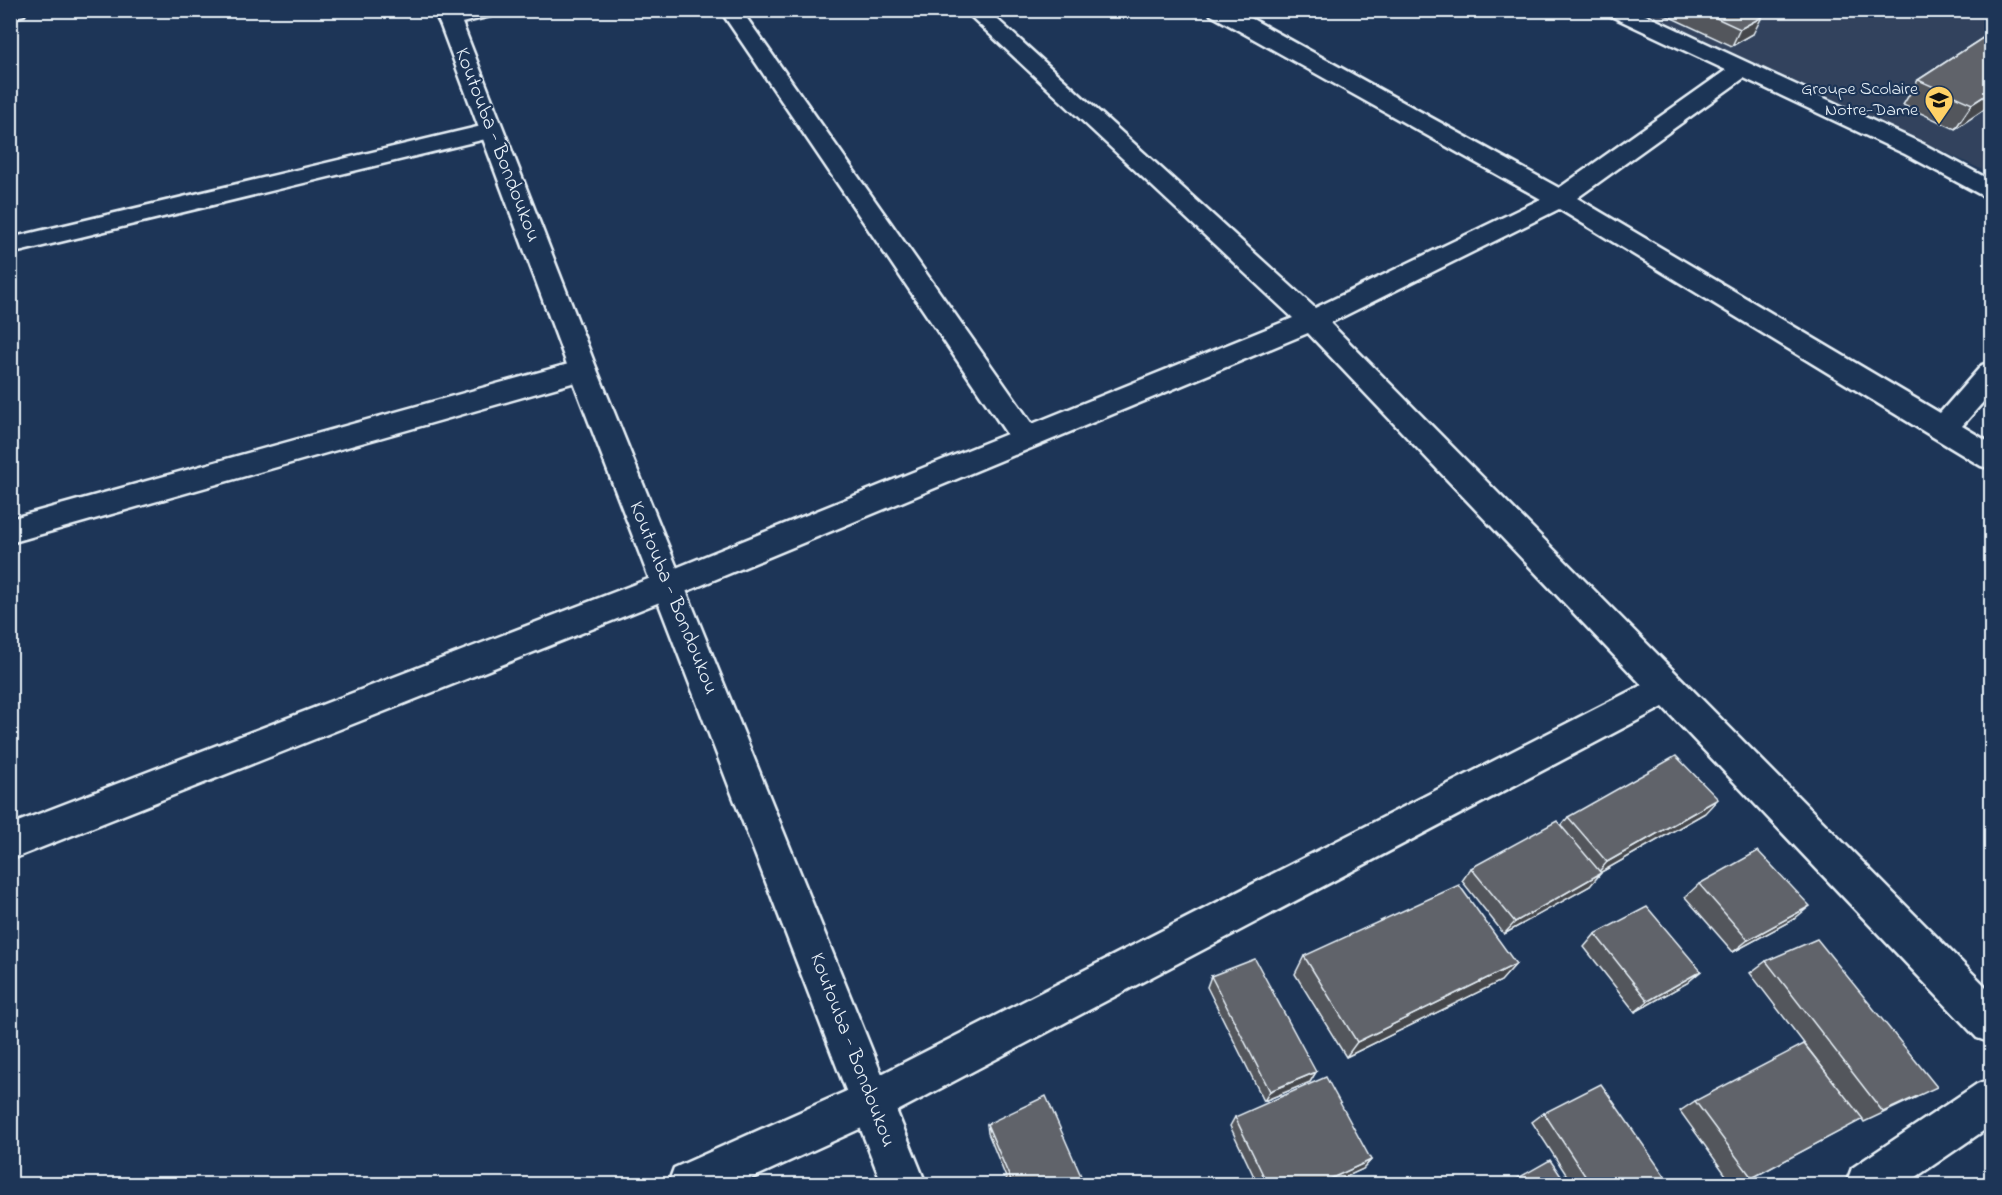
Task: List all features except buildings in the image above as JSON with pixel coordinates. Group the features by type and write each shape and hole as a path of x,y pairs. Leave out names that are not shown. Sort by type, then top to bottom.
{"street":[{"path":"10,12 16,10"},
{"path":"448,15 487,10"},
{"path":"730,10 1026,438"},
{"path":"974,10 1312,321 1992,1023"},
{"path":"1219,10 1560,199 1992,458"},
{"path":"1617,10 1914,149 1992,191"},
{"name":"Koutouba - Bondoukou","path":"448,15 490,131 583,370 873,1101 904,1185"},
{"path":"10,843 668,585 1312,321 1560,199 1742,69"},
{"path":"10,246 490,131"},
{"path":"10,531 583,370"},
{"path":"1943,429 1992,372"},
{"path":"690,1185 873,1101 1668,688"},
{"path":"1868,1185 1992,1099"}],"shaded area":[{"name":"Groupe Scolaire Notre-Dame","path":"1643,11 1991,11 1991,174 1783,76"}],"place":[{"name":"Groupe Scolaire Notre-Dame","path":"1939,126"}]}
